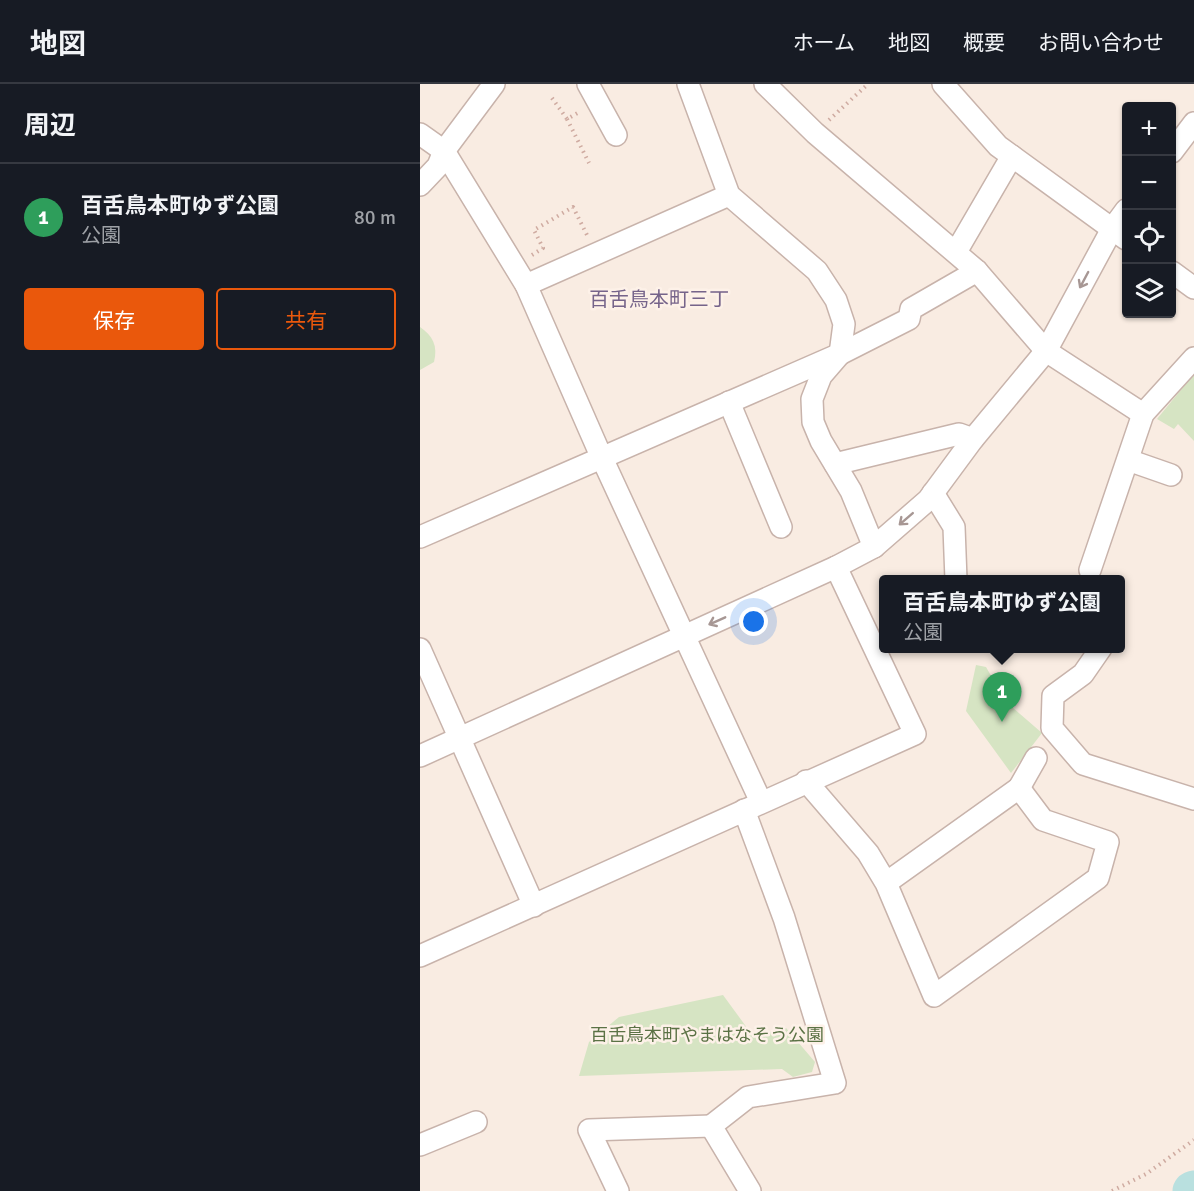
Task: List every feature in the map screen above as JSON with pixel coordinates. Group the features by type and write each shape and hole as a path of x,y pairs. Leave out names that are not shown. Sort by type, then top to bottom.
{"street":[{"path":"420,185 438,165 444,151 494,84"},
{"path":"688,84 729,195 817,271 836,300 844,324 840,354 821,376 812,399 813,422 821,441 851,491 874,547"},
{"path":"765,84 815,133 977,271 1046,351 1143,414"},
{"path":"420,756 836,567 874,547 933,494 973,439 1046,351 1119,234 998,146 943,84"},
{"path":"593,93 616,135"},
{"path":"1176,147 1194,123"},
{"path":"420,134 444,151 526,285 601,456 684,636 753,806 784,918 835,1083 748,1097 711,1126 589,1130 618,1191"},
{"path":"956,252 1012,156"},
{"path":"526,285 729,195"},
{"path":"420,537 601,456 840,354 909,319 911,309 977,271"},
{"path":"1176,275 1194,288"},
{"path":"1090,570 1143,414 1194,358"},
{"path":"729,402 781,527"},
{"path":"835,464 959,434 973,439"},
{"path":"1128,460 1171,475"},
{"path":"933,494 954,527 956,575"},
{"path":"420,956 915,734 836,567"},
{"path":"420,649 534,906"},
{"path":"1098,653 1083,674 1053,696 1052,728 1083,764 1194,799"},
{"path":"886,883 1019,788 1036,758"},
{"path":"806,781 868,853 886,883 934,996 1098,878 1108,842 1043,820 1019,788"},
{"path":"420,1145 476,1122"},
{"path":"711,1126 750,1191"}],"path":[{"path":"815,133 868,84"},
{"path":"567,119 593,93"},
{"path":"552,98 567,119 589,163"},
{"path":"514,266 543,248 534,230 573,207 588,235 573,243 581,261"},
{"path":"1112,1191 1146,1174 1194,1140"}],"green space":[{"path":"420,327 431,338 435,351 434,362 420,370"},
{"path":"1194,374 1194,441 1178,424 1174,429 1157,419"},
{"path":"976,665 986,667 1006,702 1042,733 1011,773 966,711"},
{"name":"百舌鳥本町やまはなそう公園","path":"723,995 753,1036 786,1028 815,1062 812,1072 793,1077 782,1069 579,1076 589,1042 619,1017"}],"place":[{"name":"百舌鳥本町ゆず公園","path":"1002,722"}],"district":[{"name":"百舌鳥本町三丁","path":"659,299"}]}
